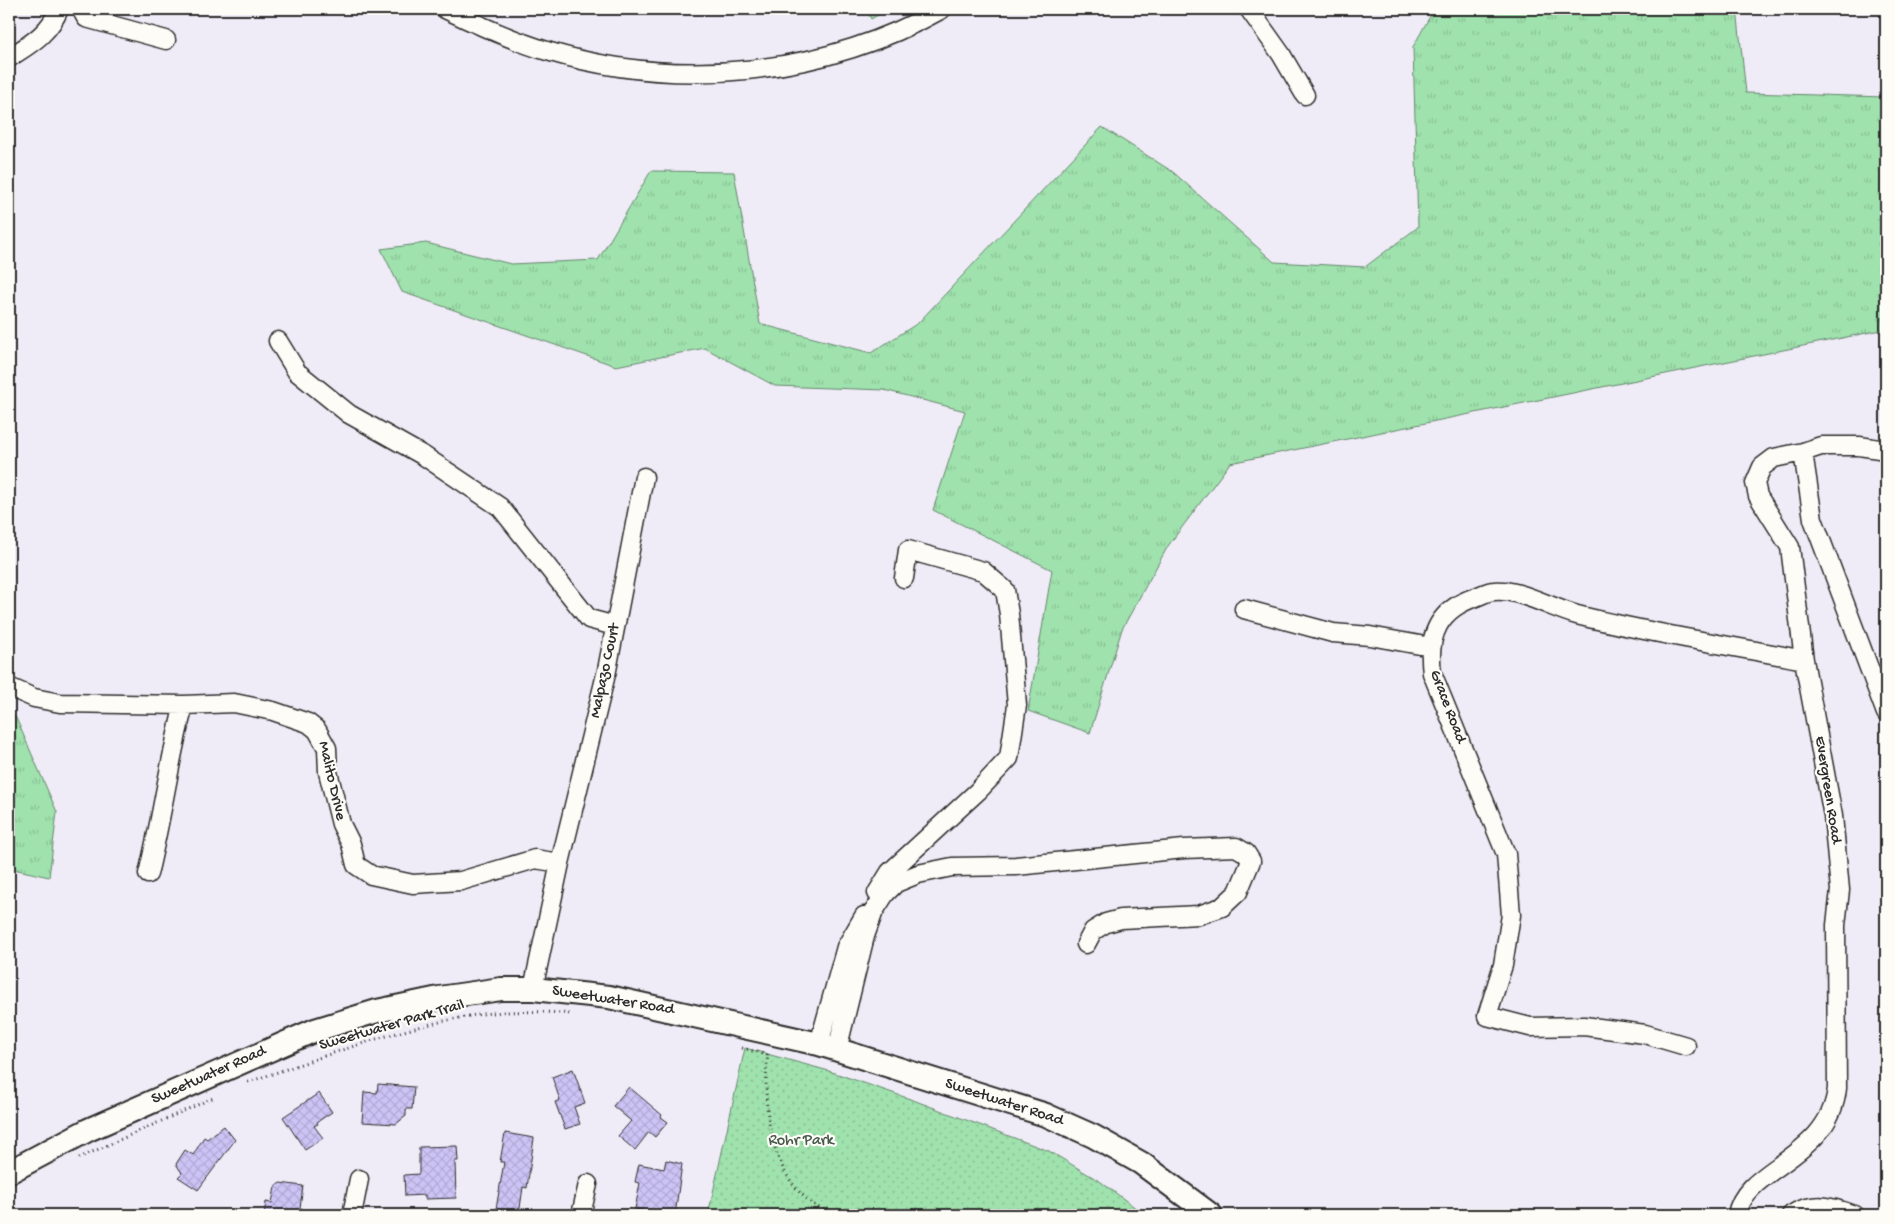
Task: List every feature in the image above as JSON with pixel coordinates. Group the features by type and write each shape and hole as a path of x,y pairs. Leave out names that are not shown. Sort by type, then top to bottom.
{"main road":[{"name":"Sweetwater Road","path":"13,1181 88,1130 315,1030 377,1011 439,998 501,989 533,989 609,997 828,1047 1046,1115 1069,1124 1141,1163 1211,1215"}],"street":[{"path":"9,58 42,36 50,27 59,9"},
{"path":"81,9 86,18 166,40"},
{"path":"446,9 514,40 554,53 610,66 676,73 743,71 808,60 870,42 942,9"},
{"path":"1249,9 1281,54 1304,95"},
{"path":"278,341 297,372 349,414 424,456 500,507 589,619 616,626"},
{"name":"Evergreen Road","path":"1738,1215 1742,1201 1753,1188 1822,1130 1836,1099 1836,925 1840,890 1833,816 1804,660 1790,547 1758,496 1755,483 1762,467 1774,458 1821,446 1844,445 1886,450"},
{"path":"1803,452 1813,519 1886,713"},
{"name":"Malpazo Court","path":"560,863 607,670 644,477"},
{"path":"828,1047 846,947 890,872 978,791 1009,758 1017,705 1010,614 1005,590 983,571 908,550 904,578"},
{"name":"Grace Road","path":"1686,1046 1644,1034 1584,1026 1530,1027 1487,1016 1503,965 1511,915 1506,854 1432,673 1429,654 1435,630 1448,611 1459,602 1493,591 1506,592 1575,615 1721,646 1804,660"},
{"path":"1244,609 1333,633 1370,636 1431,647"},
{"name":"Malito Drive","path":"9,687 34,698 60,703 184,705 234,703 273,711 308,723 317,730 327,748 328,772 341,824 352,844 356,865 371,875 413,884 452,882 535,859 560,863"},
{"path":"148,874 159,828 171,752 184,705"},
{"path":"828,1047 874,911 885,894 896,883 918,874 952,868 1016,866 1184,849 1236,847 1246,853 1251,861 1238,892 1222,907 1199,915 1121,919 1106,923 1093,931 1086,944"},
{"path":"533,989 560,863"},
{"path":"352,1215 359,1179"},
{"path":"581,1215 588,1184"},
{"path":"1791,1215 1806,1207 1824,1205 1854,1215"}],"path":[{"name":"Sweetwater Park Trail","path":"239,1086 394,1034 471,1015 548,1012 576,1014"},
{"path":"741,1048 768,1055 765,1097 769,1129 780,1161 801,1195 825,1212 834,1215"},
{"path":"70,1162 221,1094"},
{"path":"9,1194 13,1181"}],"green space":[{"path":"867,9 888,9 871,19"},
{"path":"1434,9 1737,9 1746,93 1886,97 1886,329 1230,463 1168,546 1122,629 1090,733 1028,711 1052,570 933,510 965,411 884,390 775,386 705,348 616,366 402,292 381,249 426,243 511,264 598,260 651,171 734,172 760,324 871,353 918,323 1102,127 1173,172 1274,262 1365,267 1418,227 1413,47"},
{"path":"9,712 16,718 57,812 49,877 9,868"},
{"name":"Rohr Park","path":"745,1048 829,1071 1049,1151 1101,1182 1145,1215 708,1215"}],"building":[{"path":"573,1069 585,1103 574,1107 580,1124 565,1129 555,1102 560,1100 552,1077"},
{"path":"378,1084 414,1087 412,1109 406,1109 406,1116 396,1124 362,1122 364,1092 377,1093"},
{"path":"629,1087 668,1122 655,1137 649,1132 635,1150 618,1136 631,1121 613,1106"},
{"path":"319,1093 332,1112 314,1126 323,1138 305,1150 283,1117"},
{"path":"224,1126 235,1140 198,1190 178,1177 182,1173 176,1164 185,1150 193,1155 204,1137 207,1139"},
{"path":"505,1133 534,1138 527,1188 523,1187 519,1215 495,1215 504,1162 500,1162"},
{"path":"457,1146 458,1161 455,1161 456,1198 425,1199 425,1195 405,1196 404,1175 419,1174 419,1147"},
{"path":"666,1160 682,1164 675,1215 635,1209 640,1183 635,1182 639,1164 664,1169"},
{"path":"280,1183 303,1186 300,1208 303,1209 302,1215 264,1215 266,1202 272,1203 275,1187"}]}
